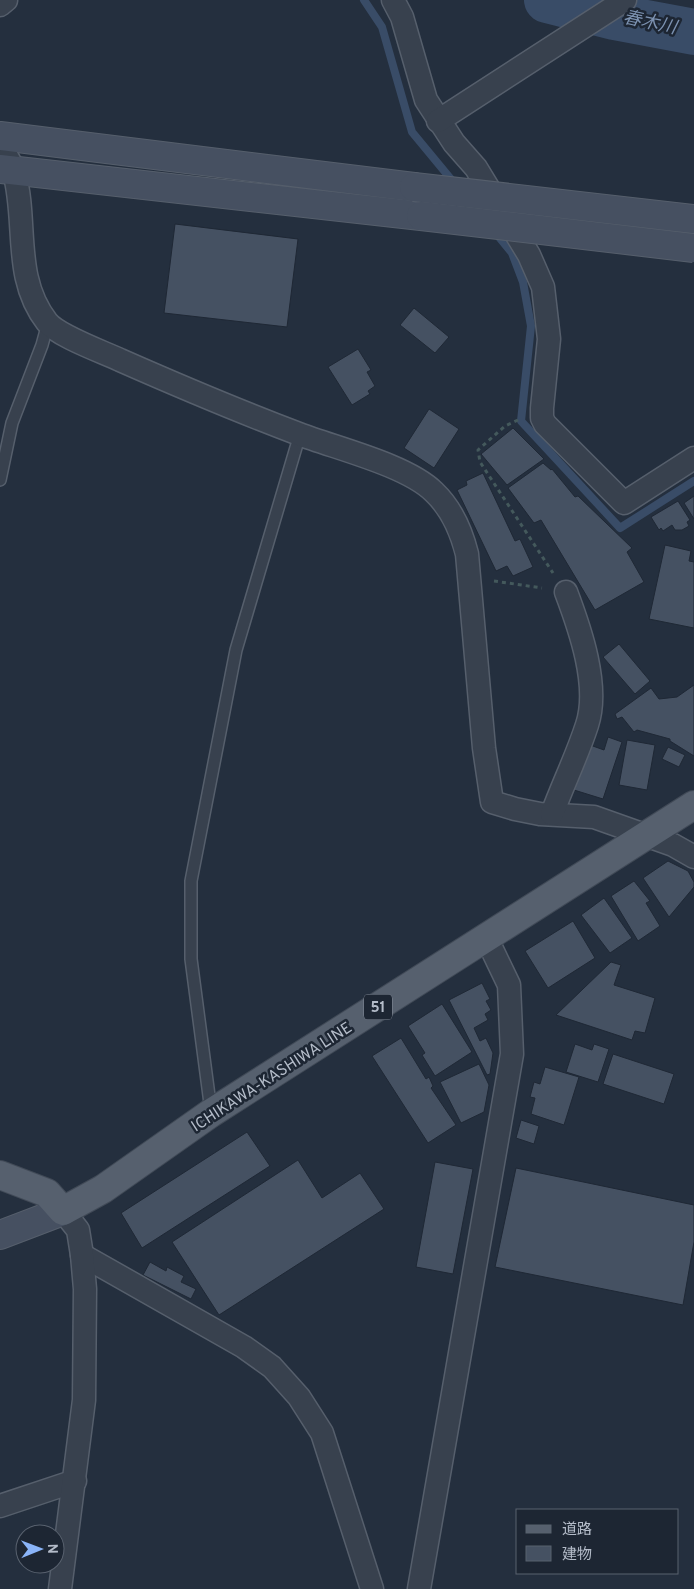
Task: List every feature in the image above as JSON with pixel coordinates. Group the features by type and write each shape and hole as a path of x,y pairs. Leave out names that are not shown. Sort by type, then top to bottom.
{"main road":[{"name":"ICHIKAWA-KASHIWA LINE","path":"63,1211 103,1189 211,1113 694,805"},
{"path":"0,1175 47,1193 63,1211"}],"street":[{"path":"0,5 6,0"},
{"path":"392,0 402,17 426,100 438,120 476,168 529,255 543,287 549,339 542,408 542,418 545,424 624,503 694,458"},
{"path":"438,120 625,0"},
{"path":"0,136 694,219"},
{"path":"0,146 7,169 19,196 22,261 34,298 48,323 70,337 204,397 384,464 433,490 450,510 462,534 469,578 484,748 492,802 515,810 594,817 673,845 694,857"},
{"path":"7,169 694,248"},
{"path":"552,814 587,724 590,707 590,683 580,634 566,592"},
{"path":"419,1589 512,1054 509,985 486,937"},
{"path":"0,1235 63,1211 78,1230 85,1289 84,1400 60,1589"},
{"path":"82,1255 244,1347 272,1367 299,1397 322,1433 372,1589"},
{"path":"0,1506 75,1481"}],"lane":[{"path":"0,480 12,423 42,345 48,323"},
{"path":"211,1113 192,959 191,881 236,650 300,434"}],"path":[{"path":"510,422 478,450 480,462 566,592"},
{"path":"469,578 566,592"}],"building":[{"path":"175,224 298,239 287,327 164,313"},
{"path":"414,308 449,337 435,353 400,325"},
{"path":"358,349 371,370 367,372 375,386 368,391 370,394 352,405 328,367"},
{"path":"429,409 459,429 434,468 404,448"},
{"path":"513,428 544,459 507,485 481,454"},
{"path":"543,463 552,469 575,497 578,496 632,548 627,552 644,582 595,610 541,520 534,523 508,488"},
{"path":"483,473 515,541 520,539 533,567 513,576 507,566 496,571 457,490 467,485 466,481"},
{"path":"694,496 694,519 684,503"},
{"path":"678,501 690,520 687,522 689,526 682,530 675,530 672,525 663,531 661,528 659,530 651,517"},
{"path":"665,545 691,551 689,561 694,562 694,628 649,619"},
{"path":"619,644 650,681 635,694 603,657"},
{"path":"694,685 694,756 670,741 670,739 637,730 634,732 622,717 617,719 615,714 651,688 659,699 677,697"},
{"path":"608,737 622,742 603,799 574,790 590,745 604,750"},
{"path":"627,740 655,745 647,790 619,785"},
{"path":"668,747 685,755 679,767 662,759"},
{"path":"668,861 688,871 694,882 694,887 669,917 643,878"},
{"path":"634,881 650,901 646,903 660,926 638,941 611,896"},
{"path":"604,898 632,938 610,953 581,915"},
{"path":"573,921 595,958 548,988 525,951"},
{"path":"611,962 621,965 614,985 655,998 645,1033 635,1031 632,1040 556,1015"},
{"path":"482,983 490,999 486,1001 491,1010 485,1014 488,1020 474,1028 480,1041 486,1038 493,1053 490,1074 487,1075 449,1000"},
{"path":"442,1004 472,1052 435,1076 422,1055 425,1053 408,1026"},
{"path":"401,1038 426,1079 429,1077 433,1086 431,1088 456,1125 428,1143 372,1056"},
{"path":"575,1044 592,1050 594,1044 609,1049 598,1082 566,1072"},
{"path":"613,1054 674,1074 664,1104 603,1084"},
{"path":"479,1064 489,1085 484,1112 461,1123 440,1082"},
{"path":"545,1067 579,1077 564,1125 531,1114 535,1098 530,1097 534,1082 540,1084"},
{"path":"521,1120 539,1126 534,1144 516,1138"},
{"path":"247,1132 270,1166 142,1248 121,1213"},
{"path":"298,1160 322,1198 360,1173 384,1209 219,1315 172,1242"},
{"path":"435,1162 473,1169 453,1274 416,1267"},
{"path":"516,1168 694,1205 694,1242 683,1305 495,1267"},
{"path":"150,1262 166,1271 167,1267 184,1276 181,1282 196,1289 191,1299 143,1275"}],"waterway":[{"path":"364,0 382,27 412,132 455,184"},
{"name":"春木川","path":"547,0 614,17 694,32"},
{"path":"494,231 512,253 523,282 531,326 521,421 620,528 694,481"}]}
